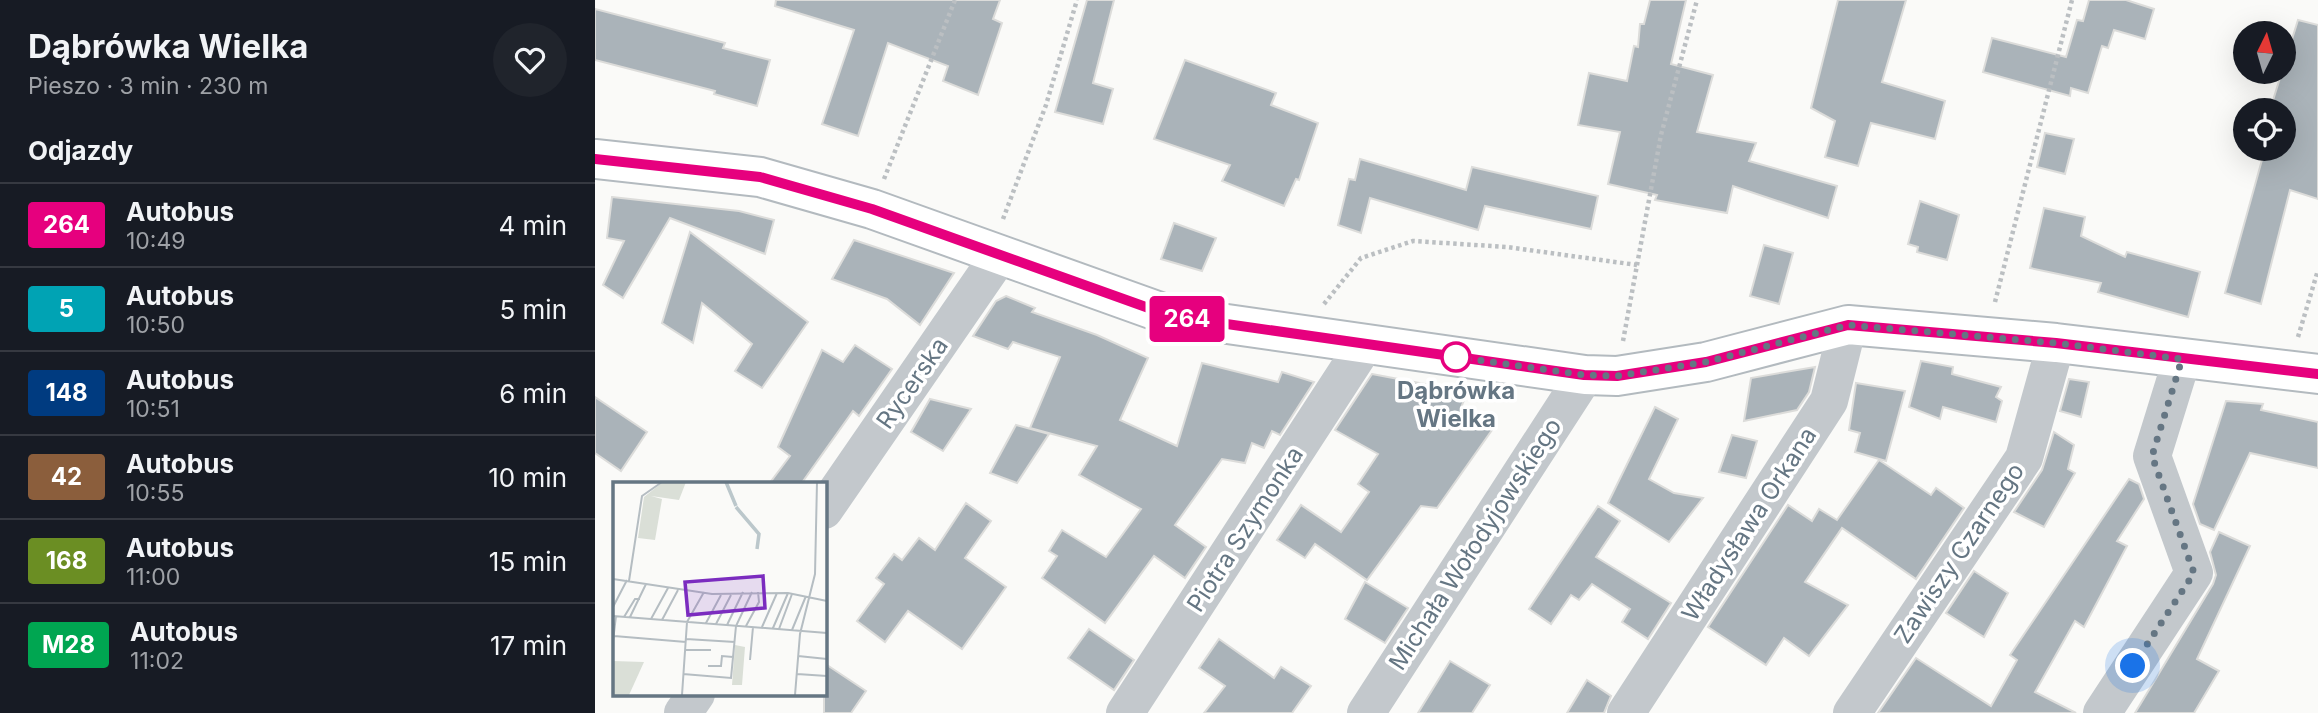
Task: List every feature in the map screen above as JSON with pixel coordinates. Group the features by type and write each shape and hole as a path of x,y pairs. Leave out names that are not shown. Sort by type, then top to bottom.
{"street":[{"path":"595,159 760,177 872,209 1171,316 1601,375 1706,362 1848,325 2056,343 2303,373"},
{"name":"Rycerska","path":"826,507 995,254"},
{"name":"Władysława Orkana","path":"1626,713 1829,401 1848,325"},
{"name":"Zawiszy Czarnego","path":"1852,713 2024,458 2056,343"},
{"name":"Piotra Szymonka","path":"1125,713 1365,344"},
{"path":"2102,713 2194,573 2152,456 2182,359"},
{"name":"Michała Wołodyjowskiego","path":"1366,713 1601,375"},
{"path":"683,713 696,696"}],"path":[{"path":"872,209 955,0"},
{"path":"995,254 1046,105 1077,0"},
{"path":"1601,375 1637,265 1661,135 1697,0"},
{"path":"1986,337 2072,0"},
{"path":"1300,334 1361,258 1413,241 1507,247 1637,265"},
{"path":"2303,373 2318,270"}],"building":[{"path":"776,0 1000,0 993,19 1002,23 978,95 943,81 948,66 888,43 858,136 822,124 854,30 775,6"},
{"path":"1087,0 1114,0 1093,83 1113,89 1103,124 1055,112"},
{"path":"1650,0 1686,0 1671,64 1713,75 1697,132 1756,143 1749,161 1837,186 1828,218 1733,186 1727,213 1655,200 1657,195 1608,184 1620,132 1578,125 1589,73 1627,81 1634,46 1638,47 1640,24 1644,24"},
{"path":"1838,0 1906,0 1882,82 1945,101 1935,139 1871,123 1858,166 1825,157 1835,121 1811,108"},
{"path":"2089,0 2126,0 2154,9 2145,39 2114,30 2108,48 2102,46 2088,93 2071,88 2070,96 1983,72 1992,38 2066,57 2077,20 2083,21"},
{"path":"595,9 725,43 723,48 770,60 757,106 714,94 715,91 595,60"},
{"path":"2298,20 2318,25 2318,199 2290,190 2261,304 2225,293 2262,161 2296,161 2296,98 2274,98 2278,84 2296,84"},
{"path":"1185,60 1276,93 1271,105 1318,123 1299,180 1296,179 1284,206 1222,181 1230,165 1154,139"},
{"path":"2045,133 2074,139 2065,174 2037,167"},
{"path":"1360,159 1466,190 1472,167 1598,196 1591,229 1485,206 1478,230 1370,198 1361,233 1338,225 1349,179 1355,180"},
{"path":"612,197 739,211 774,220 765,254 670,218 623,298 603,285 624,241 607,238"},
{"path":"1920,201 1959,215 1947,260 1917,252 1918,247 1908,244"},
{"path":"2044,208 2085,217 2081,236 2125,257 2127,252 2200,272 2188,317 2098,292 2101,283 2030,268"},
{"path":"1174,223 1216,238 1202,271 1161,259"},
{"path":"690,232 808,322 762,388 735,371 752,344 702,303 693,343 662,323"},
{"path":"854,240 954,273 920,325 887,299 832,279"},
{"path":"1764,245 1793,253 1779,304 1750,296"},
{"path":"1006,296 1035,308 1032,312 1097,335 1148,358 1120,420 1177,446 1202,363 1278,382 1282,372 1314,382 1280,435 1272,431 1264,448 1252,443 1245,463 1222,459 1175,525 1206,547 1185,578 1154,556 1105,623 1042,578 1057,556 1049,551 1062,530 1106,557 1141,509 1079,475 1097,446 1030,428 1060,357 1013,342 1008,349 973,336 996,301"},
{"path":"855,345 892,369 859,416 853,411 802,482 770,482 790,456 778,447 822,350 843,362"},
{"path":"1921,361 1953,367 1952,374 2001,387 1996,397 2002,401 1996,422 1943,407 1940,419 1909,407"},
{"path":"1815,367 1809,392 1797,410 1744,421 1751,378"},
{"path":"1372,374 1435,386 1464,400 1461,408 1492,430 1437,508 1421,506 1367,580 1315,544 1305,558 1277,540 1301,505 1341,532 1369,492 1358,484 1378,454 1335,430"},
{"path":"2069,379 2089,382 2081,417 2060,411"},
{"path":"1856,383 1905,391 1886,461 1855,452 1860,433 1849,430"},
{"path":"595,397 647,432 621,471 595,453"},
{"path":"930,399 971,409 943,451 911,432"},
{"path":"2226,401 2263,404 2261,410 2318,422 2318,468 2250,453 2214,530 2200,524 2193,504"},
{"path":"1655,407 1678,419 1649,479 1674,493 1703,498 1669,542 1608,503"},
{"path":"1016,425 1049,434 1017,483 990,473"},
{"path":"2054,432 2074,445 2068,469 2075,473 2044,527 2014,512 2042,470"},
{"path":"1732,435 1757,441 1746,478 1719,472"},
{"path":"1879,460 1931,495 1936,488 1964,508 1916,579 1842,528 1805,582 1848,605 1809,656 1784,638 1766,665 1708,627 1788,505 1812,521 1819,509 1837,520"},
{"path":"2129,479 2139,484 2144,499 2117,541 2127,546 2084,627 2075,621 2035,692 2076,713 1878,713 1916,658 1991,706 2017,660 2010,655"},
{"path":"966,503 991,521 965,558 1006,587 962,649 908,611 885,642 857,621 884,584 876,578 894,554 902,560 919,538 935,550"},
{"path":"1598,506 1620,521 1596,557 1671,603 1648,639 1622,622 1630,609 1592,584 1579,600 1571,595 1551,624 1529,609"},
{"path":"2219,532 2250,546 2197,659 2219,671 2194,713 2135,713 2213,584 2216,575 2210,552"},
{"path":"1974,571 2008,593 1984,637 1946,613"},
{"path":"1365,582 1408,608 1385,643 1345,619"},
{"path":"1089,629 1134,660 1114,690 1068,658"},
{"path":"1219,639 1274,678 1281,667 1311,686 1292,713 1204,713 1225,686 1199,668"},
{"path":"1450,661 1490,685 1472,713 1418,713"},
{"path":"826,664 866,691 851,713 824,713"},
{"path":"1587,680 1611,696 1604,713 1567,713"}],"bus line":[{"name":"264","path":"595,159 760,177 872,209 1171,316 1584,375 1617,376 1706,362 1848,325 2056,343 2318,374"}],"place":[{"name":"Dąbrówka Wielka","path":"1456,357"}],"route":[{"path":"1456,357 1584,375 1617,376 1706,362 1848,325 2056,343 2182,359 2152,456 2194,573 2133,666"}]}
